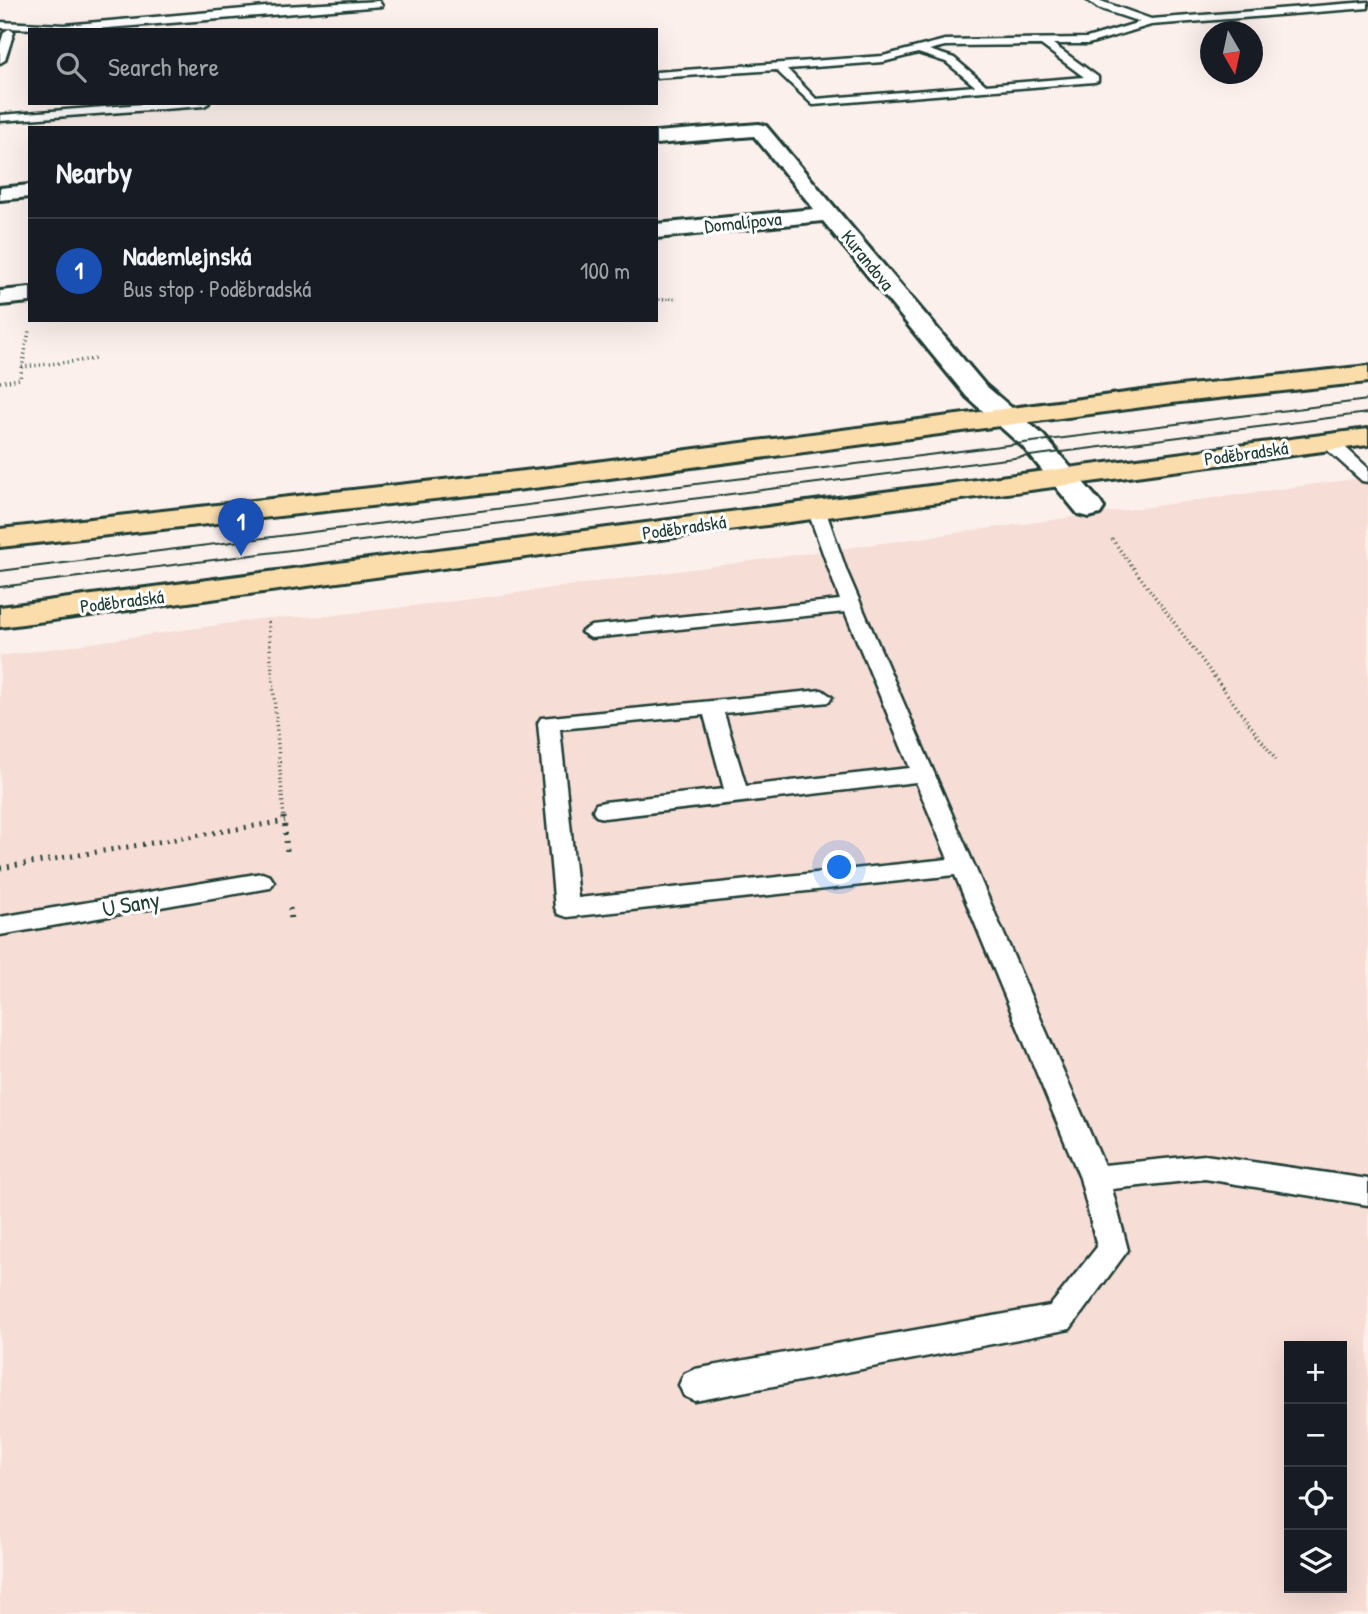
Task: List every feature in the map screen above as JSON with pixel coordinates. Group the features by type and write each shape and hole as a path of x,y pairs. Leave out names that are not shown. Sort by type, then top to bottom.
{"main road":[{"path":"0,538 264,511 1264,383 1368,374"},
{"name":"Poděbradská","path":"0,617 1368,437"}],"street":[{"name":"Kurandova","path":"658,138 759,130 976,391 1033,442 1089,508"},
{"path":"0,194 28,191"},
{"name":"Domalípova","path":"658,231 830,214"},
{"path":"0,298 28,295"}],"lane":[{"path":"1092,0 1101,6 1150,22"},
{"path":"1203,3 1227,16"},
{"path":"0,24 64,28 265,10 379,4"},
{"path":"658,75 883,59 945,43 1088,41 1150,22 1368,5"},
{"path":"0,60 9,32"},
{"path":"779,67 813,102 1094,79 1042,41"},
{"path":"918,50 950,60 984,88"},
{"path":"0,118 177,105"},
{"path":"1329,442 1368,477"},
{"path":"695,1385 1059,1320 1113,1250 1095,1178 852,605 816,509"},
{"path":"591,632 852,605"},
{"path":"822,697 549,723 567,908 962,866"},
{"path":"712,707 737,795"},
{"path":"604,810 923,774"},
{"name":"U Sany","path":"0,926 262,882"},
{"path":"1095,1178 1205,1167 1368,1192"}],"path":[{"path":"658,300 677,298"},
{"path":"0,382 20,380 31,322"},
{"path":"22,367 96,359"},
{"path":"1089,508 1276,760"},
{"path":"268,618 287,859"},
{"path":"0,867 285,821"},
{"path":"290,896 291,921"}],"shaded area":[{"path":"1368,477 1368,1614 0,1614 0,656 268,618 328,616 472,599"}],"tram line":[{"path":"0,571 1368,400"},
{"path":"0,587 1368,413"}],"place":[{"name":"Nademlejnská","path":"241,556"}]}
